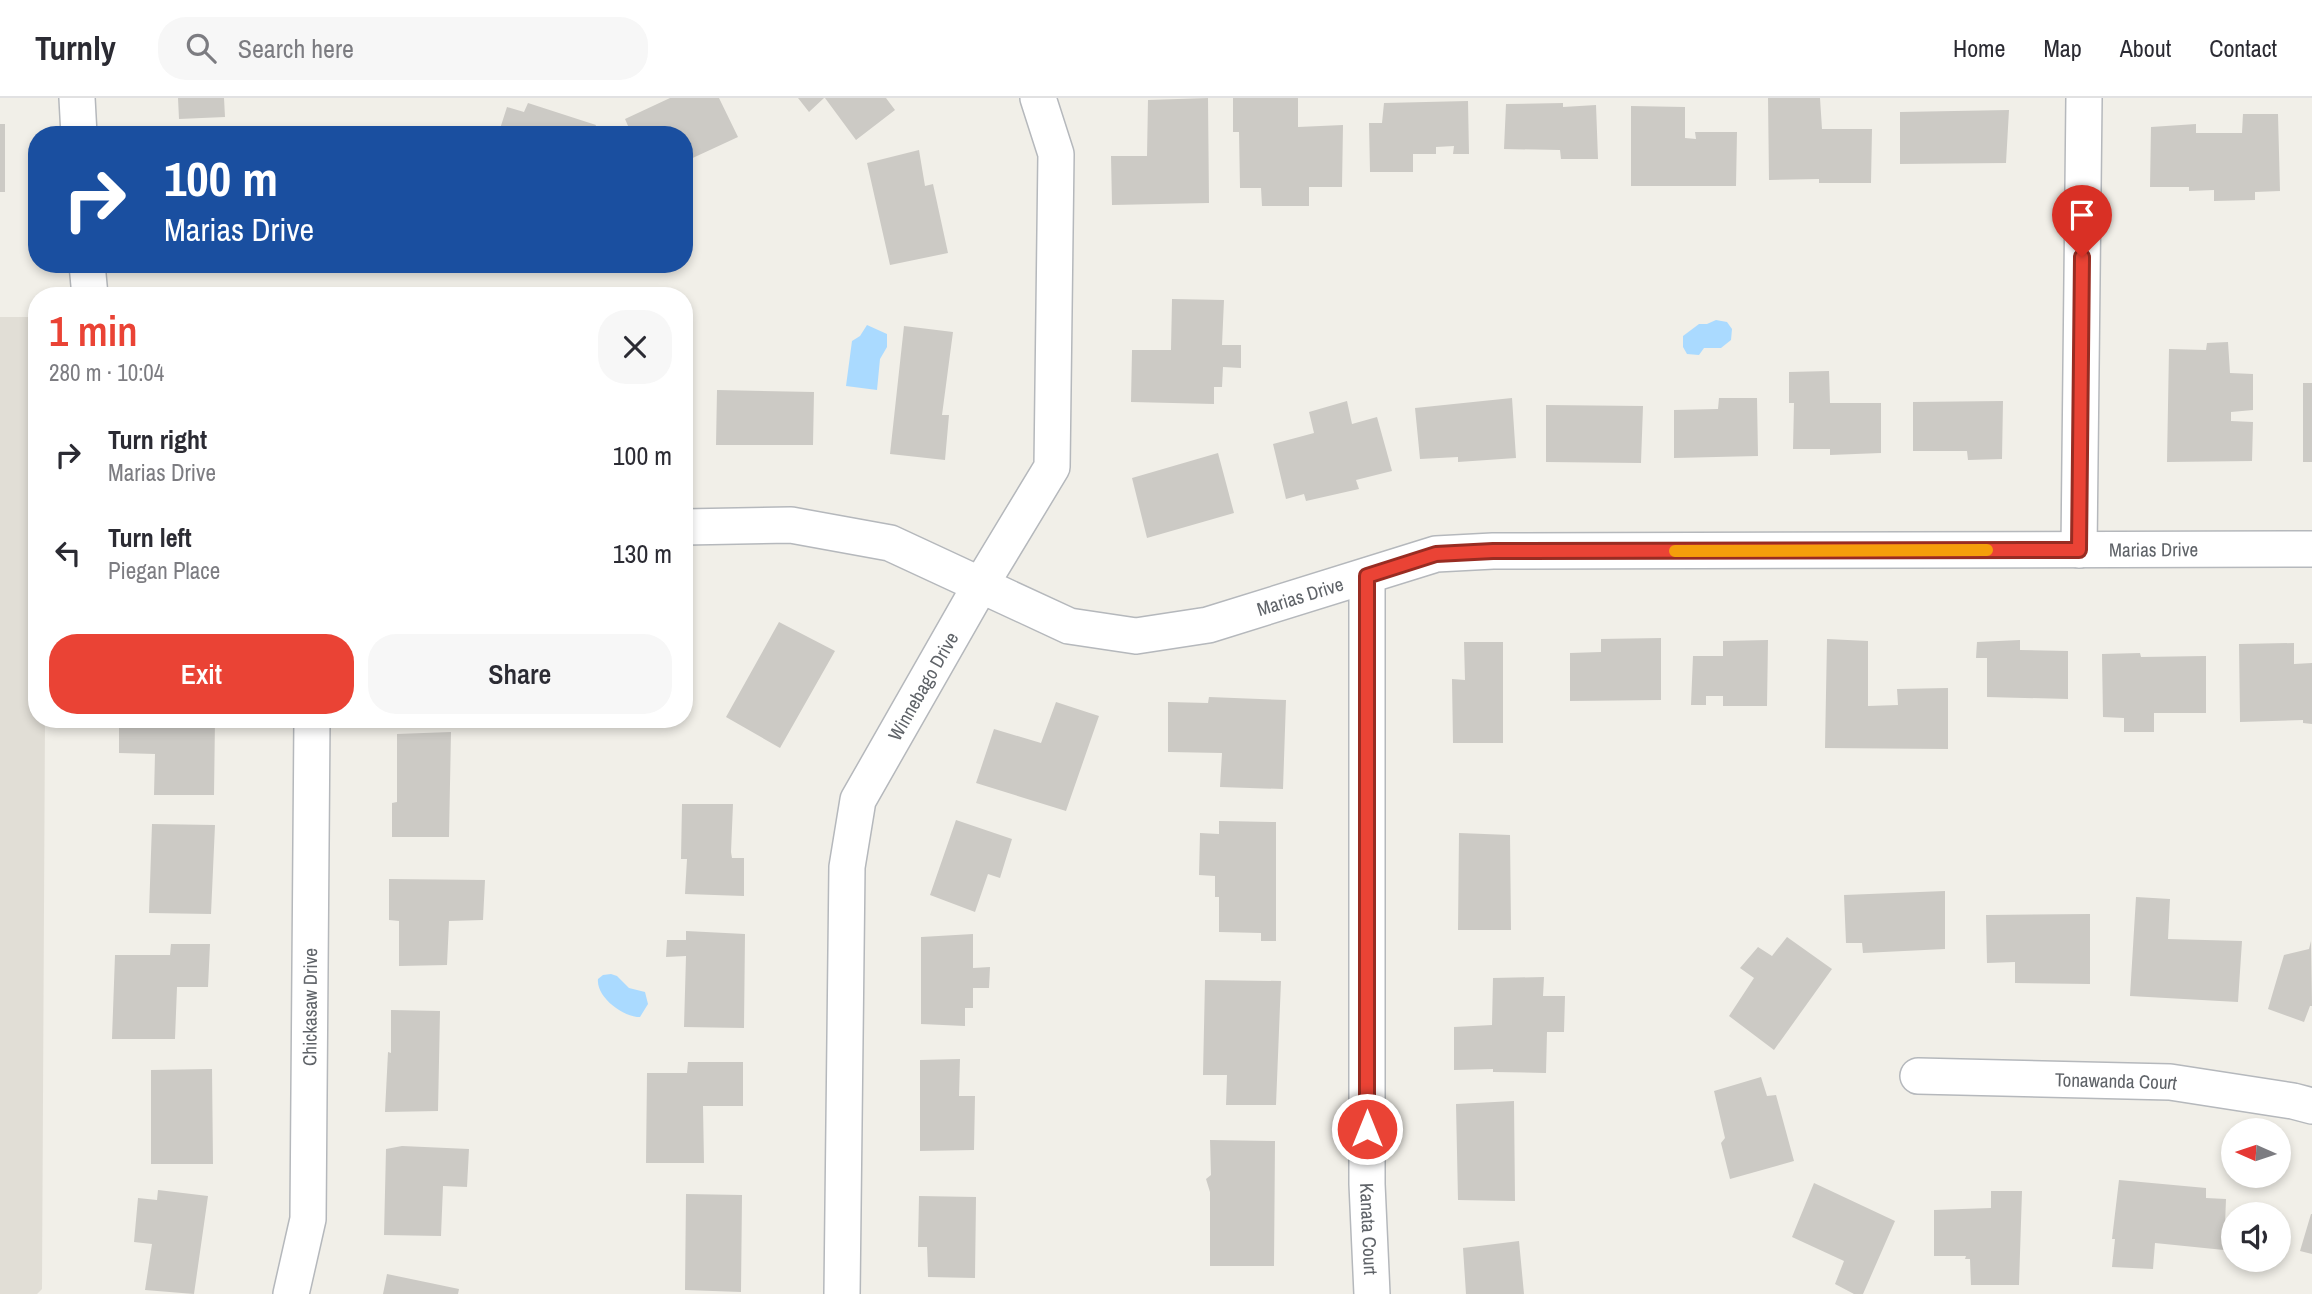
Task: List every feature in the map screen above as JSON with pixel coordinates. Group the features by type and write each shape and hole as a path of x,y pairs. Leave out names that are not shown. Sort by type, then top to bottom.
{"street":[{"path":"77,98 79,126"},
{"name":"Winnebago Drive","path":"842,1294 847,867 858,800 980,586 1052,467 1056,154 1038,98"},
{"path":"2079,550 2084,98"},
{"name":"Marias Drive","path":"693,527 791,525 890,543 1069,626 1136,636 1208,625 1436,554 1493,551 2312,549"},
{"name":"Kanata Court","path":"1367,576 1367,1184 1371,1294"},
{"name":"Chickasaw Drive","path":"290,1294 308,1219 312,728"},
{"name":"Tonawanda Court","path":"1918,1076 2170,1082 2312,1106"}],"shaded area":[{"path":"0,317 28,317 28,728 45,728 42,1289 37,1294 0,1294"}],"water":[{"path":"1716,320 1727,322 1732,329 1731,340 1721,348 1704,348 1699,355 1687,354 1683,347 1683,336 1699,324"},
{"path":"867,325 887,334 887,347 880,359 877,390 846,386 852,341 860,336"},
{"path":"611,974 617,976 629,988 645,992 648,1004 640,1017 619,1010 601,993 598,979"}],"building":[{"path":"178,98 224,98 225,117 179,119"},
{"path":"670,98 719,98 738,137 693,158 693,126 628,126 625,119"},
{"path":"798,98 824,98 809,112"},
{"path":"825,98 886,98 895,110 856,140"},
{"path":"1208,98 1209,203 1112,205 1111,156 1147,156 1148,100"},
{"path":"1233,98 1298,98 1298,127 1343,125 1342,187 1309,187 1309,206 1262,206 1261,188 1240,188 1239,132 1233,132"},
{"path":"1768,98 1820,98 1822,129 1872,129 1871,183 1819,183 1819,179 1769,180"},
{"path":"1468,101 1469,154 1453,154 1454,146 1436,147 1436,154 1413,154 1413,172 1370,172 1369,123 1382,123 1384,103"},
{"path":"528,103 596,125 501,126 507,107 524,112"},
{"path":"1563,103 1563,107 1596,105 1598,159 1561,159 1560,150 1504,149 1506,104"},
{"path":"1631,106 1685,107 1685,138 1696,139 1695,132 1737,132 1736,186 1631,186"},
{"path":"2009,110 2006,163 1900,164 1900,112"},
{"path":"2243,114 2278,114 2280,191 2255,192 2255,200 2214,201 2214,190 2189,191 2189,187 2150,187 2151,127 2196,124 2196,133 2242,133"},
{"path":"0,124 5,124 5,192 0,192"},
{"path":"919,150 925,186 933,184 948,253 890,265 867,163"},
{"path":"1172,299 1224,300 1222,345 1241,345 1241,368 1223,367 1222,387 1214,387 1214,404 1131,402 1132,350 1171,350"},
{"path":"904,326 953,332 942,415 949,415 945,460 890,454"},
{"path":"2228,342 2230,373 2253,374 2253,410 2231,412 2231,421 2253,422 2252,461 2167,462 2169,349 2206,350 2207,343"},
{"path":"1829,371 1830,403 1881,403 1881,453 1830,455 1830,449 1793,449 1794,403 1789,403 1789,372"},
{"path":"2303,383 2312,383 2312,462 2303,462"},
{"path":"717,390 814,392 813,445 716,445"},
{"path":"1512,398 1516,458 1458,462 1458,457 1420,459 1415,408"},
{"path":"1719,398 1757,398 1758,456 1674,458 1674,410 1718,409"},
{"path":"1347,401 1352,424 1377,417 1392,471 1356,480 1359,489 1306,501 1304,494 1286,499 1273,444 1314,433 1309,412"},
{"path":"2003,401 2002,459 1968,460 1967,451 1913,451 1913,402"},
{"path":"1546,405 1643,406 1641,463 1546,462"},
{"path":"1218,453 1234,513 1147,538 1132,478"},
{"path":"779,622 835,651 780,748 726,717"},
{"path":"1661,638 1661,700 1570,701 1570,653 1601,652 1601,639"},
{"path":"1827,639 1868,641 1868,706 1898,705 1897,689 1948,688 1948,749 1825,748"},
{"path":"1768,640 1767,706 1723,706 1723,696 1706,696 1706,705 1691,705 1693,656 1723,656 1723,641"},
{"path":"2020,640 2020,650 2068,651 2068,699 1987,697 1987,658 1976,658 1977,642"},
{"path":"1464,642 1503,642 1503,743 1453,743 1452,679 1465,680"},
{"path":"2294,643 2294,664 2312,663 2312,724 2303,723 2303,720 2240,722 2239,644"},
{"path":"2140,653 2141,657 2206,656 2206,713 2154,713 2154,732 2124,732 2124,718 2103,717 2102,654"},
{"path":"1209,697 1286,700 1283,789 1220,787 1222,753 1168,752 1168,702 1208,703"},
{"path":"1056,702 1099,716 1066,811 976,783 994,729 1041,743"},
{"path":"119,728 215,728 214,795 154,795 155,754 119,753"},
{"path":"451,732 449,837 392,837 392,803 397,802 397,734"},
{"path":"682,804 733,804 731,852 732,858 744,858 744,896 685,894 687,859 681,859"},
{"path":"956,820 1012,839 1000,878 988,874 975,912 930,895"},
{"path":"1219,821 1276,822 1276,941 1261,941 1261,933 1219,932 1219,897 1215,897 1215,876 1199,875 1200,833 1219,834"},
{"path":"152,824 215,825 211,914 149,913"},
{"path":"1459,833 1510,835 1511,930 1458,930"},
{"path":"389,879 485,880 483,920 449,921 447,965 399,966 399,921 389,920"},
{"path":"1945,891 1945,949 1863,953 1862,943 1846,943 1844,895"},
{"path":"2136,897 2170,899 2168,939 2242,941 2238,1002 2130,996"},
{"path":"2090,914 2090,984 2015,983 2015,962 1987,963 1986,915"},
{"path":"686,931 745,934 744,1028 684,1027 686,956 666,957 667,940 686,940"},
{"path":"973,934 973,968 990,967 989,988 973,988 973,1008 965,1008 965,1026 921,1024 921,937"},
{"path":"1787,937 1832,969 1774,1050 1729,1016 1754,978 1740,968 1758,947 1772,956"},
{"path":"2311,941 2312,1006 2304,1022 2268,1009 2284,955 2309,949"},
{"path":"171,944 210,944 208,987 177,987 175,1039 112,1039 115,955 170,955"},
{"path":"1544,977 1543,996 1565,996 1564,1032 1547,1032 1546,1073 1493,1072 1493,1069 1454,1070 1454,1027 1492,1025 1493,978"},
{"path":"1205,980 1281,981 1276,1105 1226,1105 1227,1075 1203,1075"},
{"path":"391,1010 440,1011 438,1111 385,1112 388,1052 391,1053"},
{"path":"960,1059 959,1096 975,1096 974,1150 920,1151 920,1060"},
{"path":"688,1062 743,1062 743,1106 703,1106 704,1163 646,1163 647,1073 687,1073"},
{"path":"212,1069 213,1164 151,1164 151,1070"},
{"path":"1761,1077 1767,1096 1776,1095 1794,1161 1730,1179 1721,1143 1725,1138 1714,1091"},
{"path":"1514,1101 1515,1201 1458,1200 1456,1104"},
{"path":"1210,1140 1275,1141 1274,1266 1210,1266 1210,1192 1206,1179 1211,1175"},
{"path":"402,1146 469,1149 467,1187 443,1186 441,1236 384,1235 386,1149"},
{"path":"2119,1180 2206,1188 2206,1198 2226,1199 2226,1202 2221,1202 2221,1250 2155,1243 2153,1269 2112,1267 2115,1239 2112,1239"},
{"path":"1814,1183 1895,1221 1863,1294 1854,1294 1835,1284 1844,1261 1792,1237"},
{"path":"158,1190 208,1196 194,1294 145,1290 152,1244 134,1242 138,1198 157,1200"},
{"path":"1991,1191 2022,1191 2019,1285 1971,1285 1970,1259 1965,1259 1966,1256 1934,1256 1934,1210 1991,1208"},
{"path":"686,1194 742,1195 741,1292 685,1290"},
{"path":"919,1196 976,1197 975,1278 928,1277 927,1247 918,1247"},
{"path":"2312,1214 2312,1254 2300,1251"},
{"path":"1519,1241 1524,1294 1466,1294 1463,1248"},
{"path":"387,1274 459,1289 458,1294 383,1294"}],"slow traffic":[{"path":"1675,551 1987,550"}],"route":[{"path":"1367,1129 1367,576 1436,554 1493,551 2079,550 2082,257"}]}
